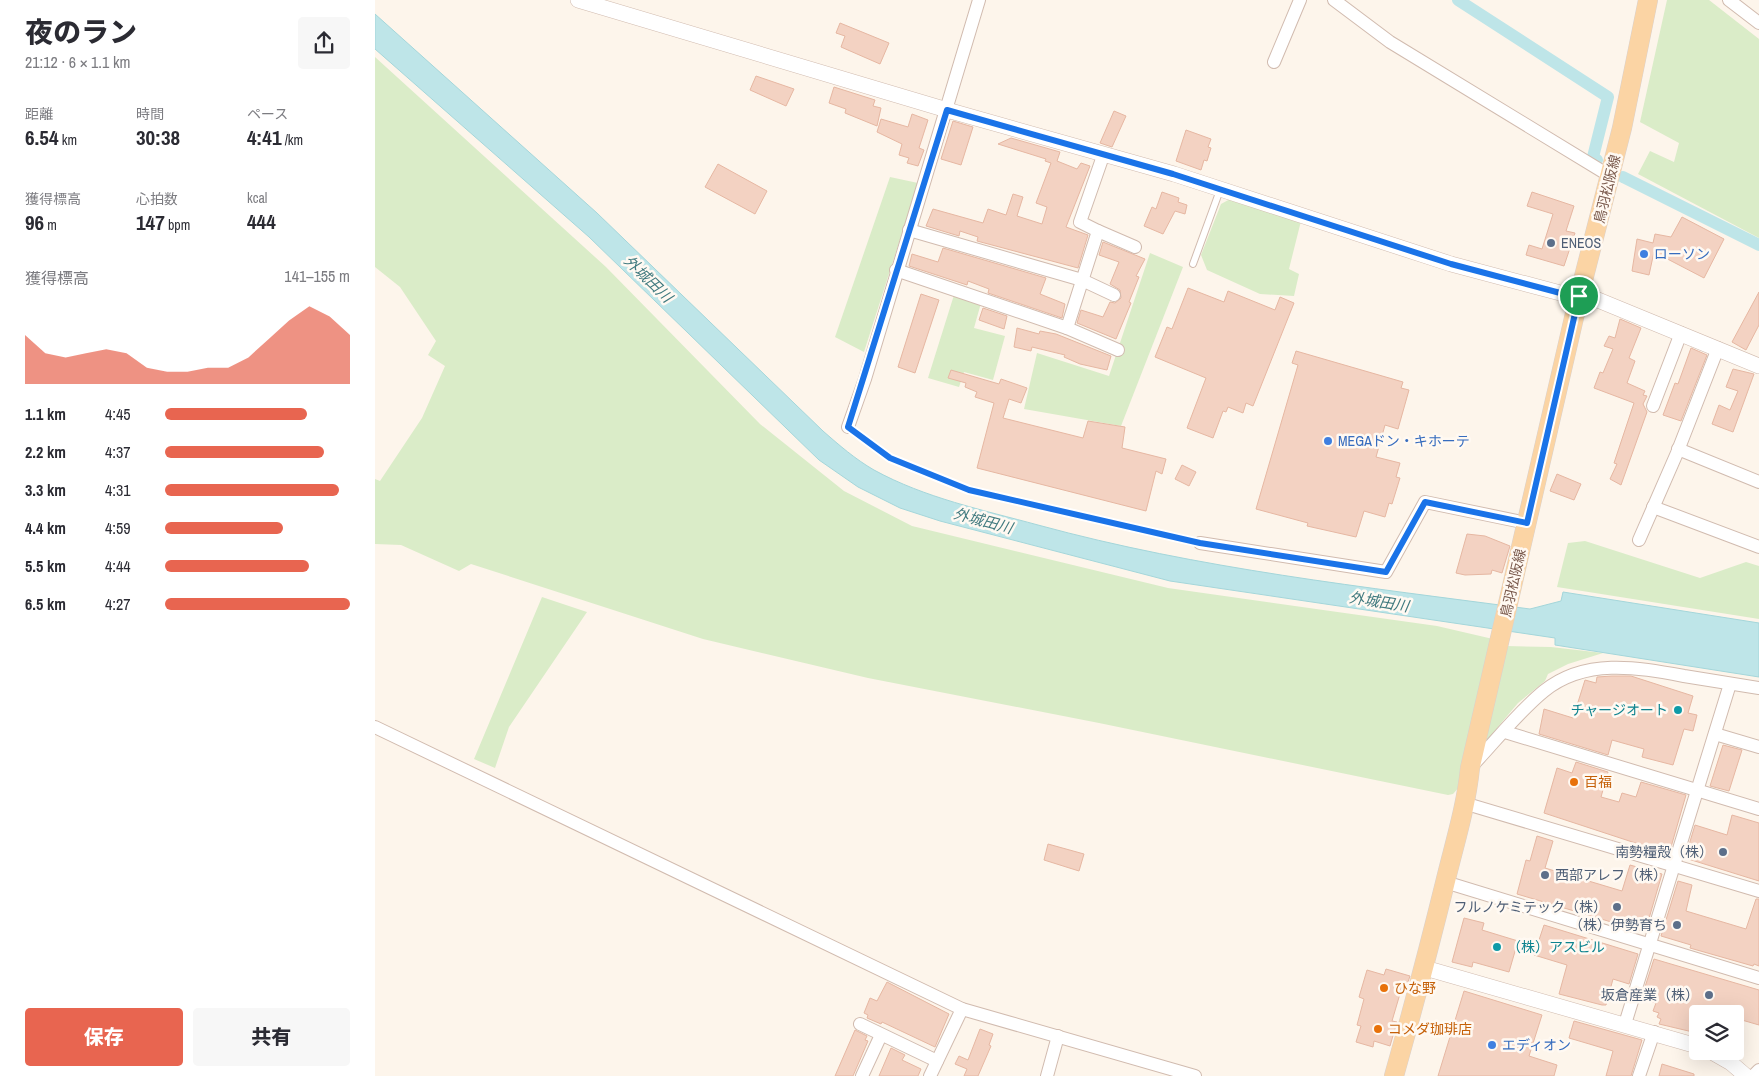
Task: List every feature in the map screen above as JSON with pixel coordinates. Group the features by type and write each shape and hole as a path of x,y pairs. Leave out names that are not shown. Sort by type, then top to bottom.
{"main road":[{"name":"鳥羽松阪線","path":"1394,1076 1425,968 1445,882 1467,804 1471,768 1511,589 1579,296 1610,176 1648,0"}],"street":[{"path":"578,0 1103,156 1173,174 1451,264 1564,294 1598,300 1759,366"},
{"path":"848,427 865,379 896,270 947,110 979,0"},
{"path":"1274,62 1300,0"},
{"path":"1334,0 1390,42 1610,176"},
{"path":"1729,0 1759,23"},
{"path":"1103,156 1080,222 1135,247"},
{"path":"909,230 1082,280 1114,295"},
{"path":"1067,328 1098,231"},
{"path":"896,270 1067,328 1118,350"},
{"path":"1653,406 1681,333"},
{"path":"1639,540 1718,348"},
{"path":"1678,449 1759,482"},
{"path":"1200,543 1386,572 1425,502 1527,523"},
{"path":"1653,507 1759,547"},
{"path":"1471,768 1543,692 1560,680 1583,670 1627,668 1759,688"},
{"path":"1625,1024 1730,684"},
{"path":"375,727 962,1009 1195,1076"},
{"path":"1505,732 1759,809"},
{"path":"1715,734 1759,747"},
{"path":"1467,804 1759,891"},
{"path":"1445,882 1759,978"},
{"path":"1425,968 1689,1043"},
{"path":"930,1076 962,1009"},
{"path":"860,1024 937,1061"},
{"path":"1639,1076 1654,1032"},
{"path":"862,1076 881,1035"},
{"path":"1047,1076 1058,1036"},
{"path":"1726,1060 1746,1076"},
{"path":"1753,1076 1759,1070"}],"lane":[{"path":"1193,264 1221,189"},
{"path":"848,427 890,458 969,490 1200,543"}],"green space":[{"path":"1667,0 1709,0 1759,39 1759,238 1638,174 1650,151 1674,162 1679,143 1640,122"},
{"path":"375,57 606,267 760,424 844,491 912,526 1168,588 1437,626 1493,639 1460,786 1453,794 1448,795 1099,723 868,678 703,639 471,564 459,571 401,545 375,544 375,479 380,481 422,418 445,366 428,355 436,341 400,287 375,267"},
{"path":"890,177 918,183 864,352 835,337"},
{"path":"1232,198 1301,221 1289,269 1299,274 1294,296 1260,294 1207,270 1201,255 1221,204"},
{"path":"1150,253 1183,267 1121,426 1024,409 1037,353 1109,376"},
{"path":"954,295 981,303 974,328 1005,336 993,380 964,372 959,387 928,378"},
{"path":"1585,541 1700,578 1746,562 1759,566 1759,619 1557,587 1568,543"},
{"path":"542,597 587,612 509,727 495,768 474,759"},
{"path":"1506,646 1551,647 1603,653 1568,664 1548,674 1545,681 1518,703 1497,728 1501,732 1483,750"}],"water":[{"name":"外城田川","path":"375,14 597,213 823,431 860,461 893,480 934,496 1038,525 1160,554 1221,565 1530,609 1561,601 1563,592 1759,623 1759,677 1555,645 1555,638 1170,581 940,521 900,508 858,487 819,460 589,237 375,49"}],"building":[{"path":"840,23 889,43 880,64 841,47 845,36 836,33"},
{"path":"756,76 794,89 786,106 750,90"},
{"path":"834,87 875,100 873,106 881,108 877,126 845,113 846,109 829,103"},
{"path":"1114,111 1126,116 1112,147 1100,143"},
{"path":"912,114 928,120 919,148 924,150 918,166 907,163 909,158 899,155 902,144 877,132 881,119 908,127"},
{"path":"953,121 973,127 961,165 941,159"},
{"path":"1186,130 1211,139 1208,147 1211,148 1207,161 1204,160 1201,170 1176,161"},
{"path":"1011,138 1060,152 1057,161 1077,169 1081,163 1090,166 1066,227 1088,235 1078,268 977,241 978,237 960,231 959,236 926,226 933,209 983,223 988,209 1006,215 1013,194 1023,197 1017,216 1042,224 1047,207 1036,203 1051,163 1045,161 1046,159 998,144"},
{"path":"718,164 767,191 755,214 705,187"},
{"path":"1162,192 1179,198 1178,202 1187,205 1185,214 1175,211 1163,234 1144,226 1152,207 1156,209"},
{"path":"1532,192 1574,206 1566,231 1575,233 1564,266 1526,255 1529,245 1542,249 1553,214 1527,206"},
{"path":"1682,217 1724,239 1704,278 1654,252 1649,275 1632,271 1637,239 1653,243 1655,234 1671,237"},
{"path":"1103,242 1145,259 1136,276 1139,277 1129,302 1131,303 1116,339 1077,323 1081,310 1103,317 1110,302 1115,303 1121,298 1120,290 1110,284 1119,262 1099,255"},
{"path":"943,248 1046,278 1040,294 1065,304 1062,318 988,293 989,289 968,281 967,285 909,266 912,254 938,262"},
{"path":"1188,288 1224,302 1228,291 1275,310 1280,297 1294,303 1253,406 1246,403 1243,413 1228,407 1226,412 1223,411 1213,438 1187,428 1206,378 1155,357 1167,327 1172,329"},
{"path":"1759,292 1759,325 1746,350 1732,342"},
{"path":"921,294 939,300 915,373 898,367"},
{"path":"983,308 1007,316 1004,329 979,320"},
{"path":"1620,319 1641,328 1629,358 1635,361 1627,383 1645,391 1643,395 1647,396 1643,404 1647,412 1621,485 1610,479 1617,464 1614,463 1634,403 1594,388 1600,372 1603,373 1613,349 1604,346 1609,336 1615,338"},
{"path":"1017,328 1039,334 1040,331 1056,334 1111,356 1107,370 1080,364 1064,357 1065,355 1032,347 1031,351 1014,347"},
{"path":"1691,348 1707,355 1681,421 1663,415 1675,383 1678,384"},
{"name":"MEGAドン・キホーテ","path":"1296,351 1403,382 1401,388 1409,390 1398,429 1385,425 1376,457 1400,463 1396,477 1400,478 1392,504 1389,503 1385,517 1364,511 1356,537 1307,526 1308,523 1256,509 1298,365 1292,363"},
{"path":"1733,369 1754,374 1733,432 1712,424 1719,405 1730,410 1738,391 1726,387"},
{"path":"951,370 999,384 1001,379 1027,388 1021,403 1009,399 1003,418 1083,438 1088,421 1125,427 1122,448 1166,459 1162,474 1156,471 1146,511 977,468 994,403 975,397 977,392 965,387 966,383 948,378"},
{"path":"1182,465 1196,472 1189,486 1175,479"},
{"path":"1557,474 1581,484 1574,500 1550,491"},
{"path":"1467,534 1485,536 1510,546 1502,573 1492,570 1491,574 1465,575 1456,573"},
{"path":"1631,676 1693,696 1688,713 1697,715 1693,731 1684,729 1673,765 1642,757 1644,749 1612,740 1608,755 1539,734 1544,709 1573,718 1585,680 1596,683 1597,677"},
{"path":"1723,745 1742,750 1729,791 1710,786"},
{"path":"1576,762 1608,772 1601,797 1619,802 1622,793 1636,797 1641,782 1686,795 1669,854 1544,813 1557,768 1572,773"},
{"name":"南勢糧殻（株）","path":"1732,815 1759,823 1759,881 1685,858 1695,825 1727,835"},
{"path":"1537,836 1553,841 1545,868 1622,891 1630,865 1662,874 1645,932 1517,894 1526,860 1530,861"},
{"path":"1048,844 1084,854 1079,871 1044,860"},
{"path":"1678,881 1692,885 1686,911 1746,929 1756,899 1759,899 1759,966 1754,964 1753,966 1690,948 1691,945 1661,936"},
{"path":"1464,918 1484,923 1482,930 1518,941 1509,972 1473,962 1472,967 1452,962"},
{"path":"1544,925 1638,954 1629,984 1613,979 1606,1005 1559,994 1567,965 1534,955"},
{"name":"坂倉産業（株）","path":"1654,959 1759,990 1759,1025 1744,1021 1744,1005 1689,1005 1689,1031 1659,1024 1661,1019 1657,1017 1659,1013 1653,1011 1656,1003 1644,1000 1647,991 1644,990"},
{"path":"1386,969 1410,976 1406,988 1402,987 1392,1021 1397,1022 1390,1046 1374,1041 1373,1047 1356,1042 1361,1026 1357,1025 1364,999 1359,997 1367,970 1384,975"},
{"path":"887,982 949,1014 935,1047 882,1022 881,1024 867,1018 868,1015 864,1013 870,998 877,1001"},
{"name":"エディオン","path":"1464,991 1542,1015 1529,1056 1557,1065 1554,1076 1438,1076"},
{"path":"1574,1021 1642,1040 1631,1076 1606,1076 1613,1051 1569,1038"},
{"path":"980,1029 993,1034 989,1045 991,1046 978,1076 964,1076 967,1069 955,1064 959,1056 968,1060"},
{"path":"855,1030 867,1036 865,1040 868,1041 853,1076 835,1076"},
{"path":"891,1048 905,1055 902,1060 921,1069 918,1076 879,1076"},
{"path":"1662,1064 1694,1074 1694,1076 1659,1076"}],"waterway":[{"path":"1458,0 1608,97 1593,157 1597,160"},
{"path":"1623,177 1759,245"}],"place":[{"name":"ENEOS","path":"1551,243"},
{"name":"ローソン","path":"1644,254"},
{"name":"MEGAドン・キホーテ","path":"1328,441"},
{"name":"チャージオート","path":"1678,710"},
{"name":"百福","path":"1574,782"},
{"name":"南勢糧殻（株）","path":"1723,852"},
{"name":"西部アレフ（株）","path":"1545,875"},
{"name":"フルノケミテック（株）","path":"1617,907"},
{"name":"（株）伊勢育ち","path":"1677,925"},
{"name":"（株）アスビル","path":"1497,947"},
{"name":"ひな野","path":"1384,988"},
{"name":"坂倉産業（株）","path":"1709,995"},
{"name":"コメダ珈琲店","path":"1378,1029"},
{"name":"エディオン","path":"1492,1045"}],"route":[{"path":"947,110 1103,156 1173,174 1451,264 1564,294 1579,296 1527,523 1425,502 1386,572 1200,543 969,490 890,458 848,427 865,379 896,270 947,110"}]}
